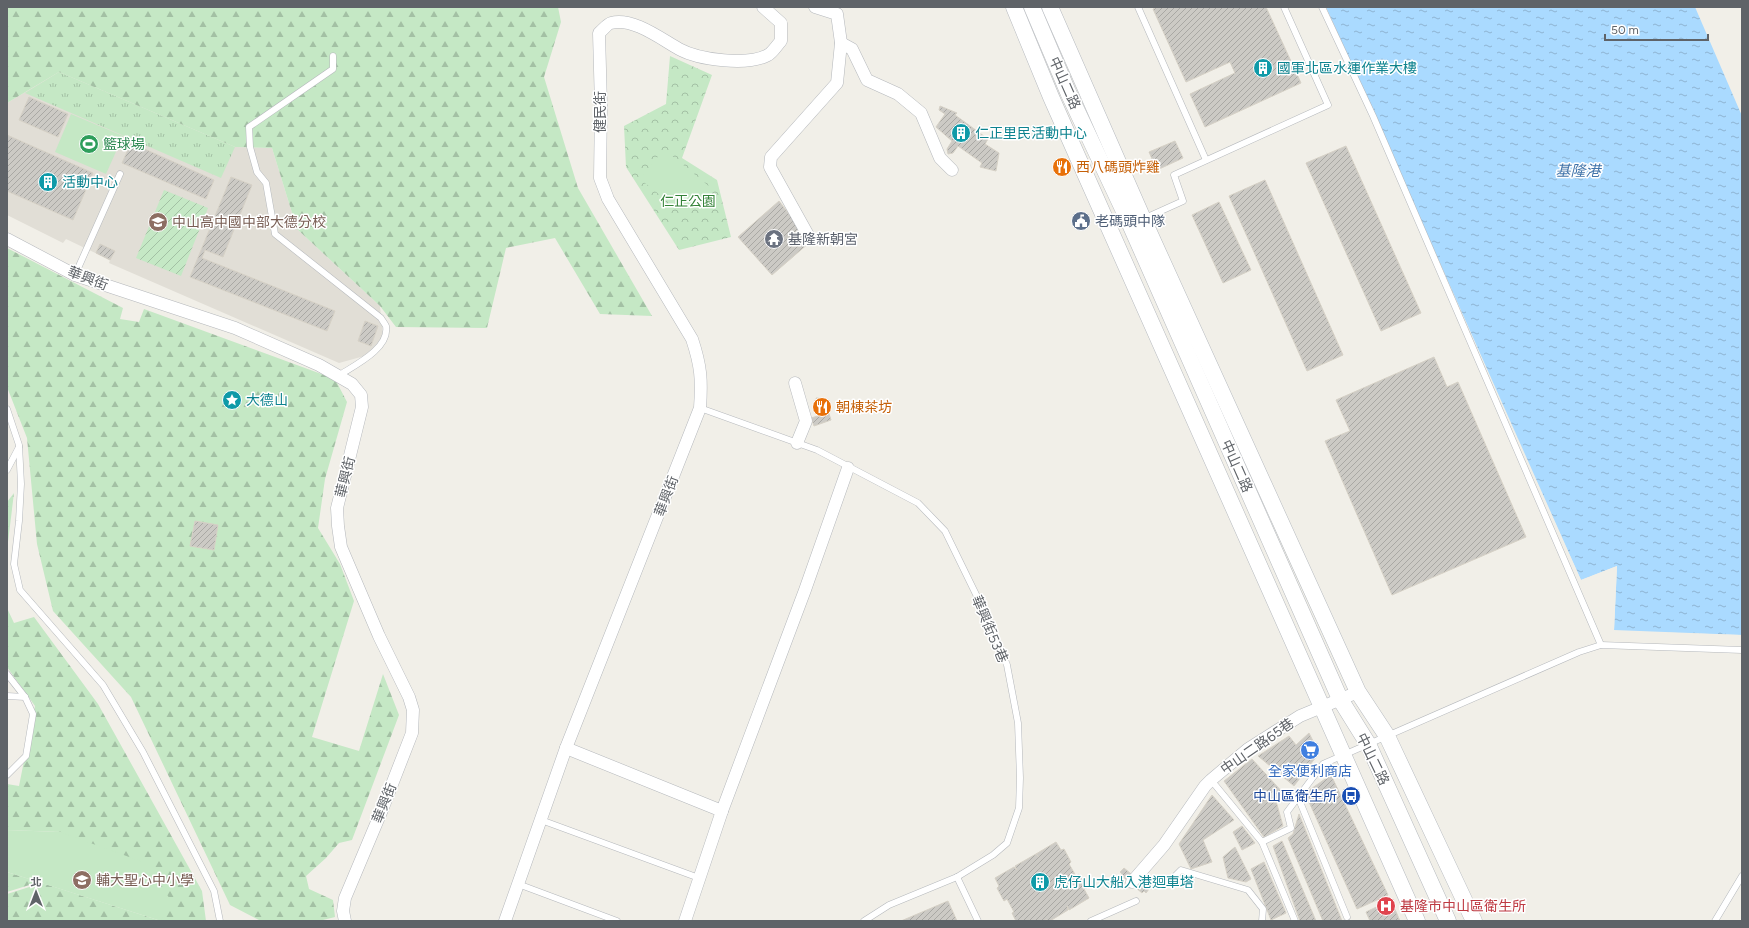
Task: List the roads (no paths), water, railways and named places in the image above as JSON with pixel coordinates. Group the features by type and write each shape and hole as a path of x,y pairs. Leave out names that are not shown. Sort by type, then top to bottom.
{"street":[{"name":"健民街","path":"700,408 702,382 699,360 692,339 608,199 600,178 601,106 599,32 610,23 625,23 652,33 680,50 715,60 752,60 768,54 781,41 781,23 763,7"},
{"path":"809,237 770,167 771,157 836,83 841,43 837,14 815,7"},
{"name":"中山二路","path":"1014,7 1051,97 1125,226 1297,560 1358,692 1387,736 1474,921"},
{"name":"中山二路","path":"1032,7 1125,226 1322,705 1418,921"},
{"path":"1050,7 1125,226"},
{"path":"841,43 852,49 867,80 898,94 921,113 940,158 952,170"},
{"name":"中山二路","path":"1125,226 1340,699 1368,744 1448,921"},
{"name":"華興街","path":"7,239 75,275 235,328 319,365 352,384 361,395 362,407 337,508 341,547 378,636 409,697 413,710 412,733 382,810 344,898 343,911 345,921"},
{"path":"796,383 806,421 797,443"},
{"name":"華興街","path":"505,921 566,748 700,408"},
{"path":"685,921 722,810 802,597 848,468"},
{"name":"中山二路65巷","path":"1132,882 1164,845 1205,786 1211,780 1248,749 1300,716 1322,705 1358,692"},
{"path":"566,748 722,810"}],"lane":[{"path":"1138,7 1206,160"},
{"path":"1125,226 1183,201 1174,175 1328,105 1284,7"},
{"path":"1322,7 1373,116 1601,645"},
{"path":"333,56 333,69 249,127 250,147 256,172 266,182 275,234 381,318 386,327 383,341 370,356 338,376"},
{"path":"75,275 120,174"},
{"name":"華興街53巷","path":"700,408 816,450 848,468 918,503 944,531 989,621 1007,665 1018,723 1020,778 1019,808 1007,843 993,855 958,877 889,905 864,921"},
{"path":"7,409 19,445 21,484 19,521 14,564 20,590 103,685 143,752 214,891 220,921"},
{"path":"7,470 19,445"},
{"path":"1262,842 1291,828 1287,812 1323,764 1579,652 1601,645 1742,650"},
{"path":"7,674 24,697 33,714 26,756 7,775"},
{"path":"7,696 24,697"},
{"path":"1211,780 1262,842 1295,921"},
{"path":"1298,797 1347,917"},
{"path":"541,820 699,878"},
{"path":"1168,883 1181,870 1248,890 1263,909 1262,921"},
{"path":"1715,921 1742,876"},
{"path":"958,877 978,921"},
{"path":"518,884 617,921"},
{"path":"1092,921 1136,901"}],"water":[{"name":"基隆港","path":"1326,7 1695,7 1742,116 1742,635 1614,631 1617,566 1581,580"}],"place":[{"name":"國軍北區水運作業大樓","path":"1263,68"},
{"name":"仁正里民活動中心","path":"961,133"},
{"name":"籃球場","path":"89,144"},
{"name":"西八碼頭炸雞","path":"1062,167"},
{"name":"活動中心","path":"48,182"},
{"name":"老碼頭中隊","path":"1081,221"},
{"name":"中山高中國中部大德分校","path":"158,222"},
{"name":"基隆新朝宮","path":"774,239"},
{"name":"大德山","path":"232,400"},
{"name":"朝棟茶坊","path":"822,407"},
{"name":"全家便利商店","path":"1310,750"},
{"name":"中山區衛生所","path":"1351,796"},
{"name":"輔大聖心中小學","path":"82,880"},
{"name":"虎仔山大船入港迴車塔","path":"1040,882"},
{"name":"基隆市中山區衛生所","path":"1386,906"}],"park label":[{"name":"仁正公園","path":"688,201"}]}
